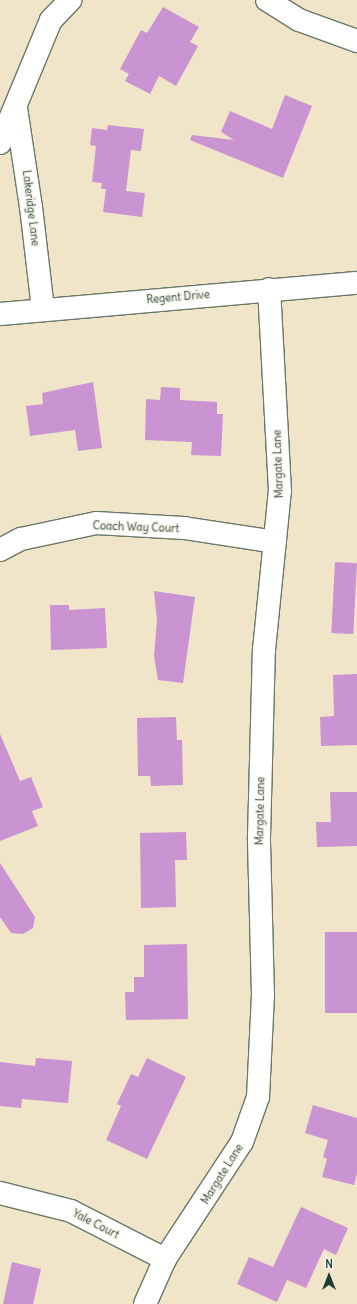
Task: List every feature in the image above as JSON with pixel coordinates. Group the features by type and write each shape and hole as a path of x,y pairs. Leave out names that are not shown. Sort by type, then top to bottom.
{"street":[{"path":"0,143 16,108 51,20 70,0"},
{"path":"267,0 299,20 357,41"},
{"name":"Lakeridge Lane","path":"16,108 32,207 43,309"},
{"name":"Regent Drive","path":"0,314 357,282"},
{"name":"Margate Lane","path":"145,1304 165,1259 242,1142 258,1097 263,995 259,837 264,650 280,490 269,289"},
{"name":"Coach Way Court","path":"0,550 21,539 96,523 184,528 275,542"},
{"name":"Yale Court","path":"0,1193 71,1211 165,1259"}],"building":[{"path":"163,7 199,27 190,42 198,46 176,86 159,76 150,94 125,81 129,74 120,69 141,30 147,33"},
{"path":"285,95 312,106 283,178 190,140 192,135 234,140 221,132 230,111 272,129"},
{"path":"108,125 144,129 141,151 131,150 126,191 145,193 142,217 103,212 106,189 101,189 102,183 92,182 96,146 90,145 92,128 107,130"},
{"path":"93,382 102,448 78,451 75,430 30,436 26,406 43,404 42,393"},
{"path":"161,387 180,388 180,400 217,402 217,414 223,414 221,456 191,455 192,442 145,440 146,399 160,400"},
{"path":"335,562 357,563 353,634 331,633"},
{"path":"154,591 195,597 183,683 158,680 154,656 157,620"},
{"path":"50,605 69,605 69,610 105,608 107,648 51,650"},
{"path":"357,674 357,745 321,746 320,717 334,716 333,675"},
{"path":"176,717 177,740 182,740 183,785 151,786 150,776 138,776 137,718"},
{"path":"0,734 20,781 31,777 43,807 32,811 38,826 0,841"},
{"path":"330,792 357,792 357,846 317,847 316,822 331,822"},
{"path":"186,832 187,860 175,860 176,907 141,908 140,833"},
{"path":"0,863 35,917 33,928 23,934 11,933 0,917"},
{"path":"325,932 357,932 357,1013 325,1013"},
{"path":"187,944 188,1019 126,1020 125,992 134,992 134,977 144,977 144,945"},
{"path":"36,1058 72,1061 68,1103 22,1099 21,1108 0,1106 0,1062 35,1066"},
{"path":"147,1058 186,1077 147,1159 106,1140 121,1106 117,1104 131,1074 138,1077"},
{"path":"313,1105 357,1118 357,1173 354,1185 322,1177 327,1159 323,1157 328,1140 305,1133"},
{"path":"301,1207 348,1228 336,1255 324,1249 306,1288 287,1280 277,1302 237,1284 249,1257 273,1267"},
{"path":"12,1262 41,1269 33,1304 3,1304"}]}
